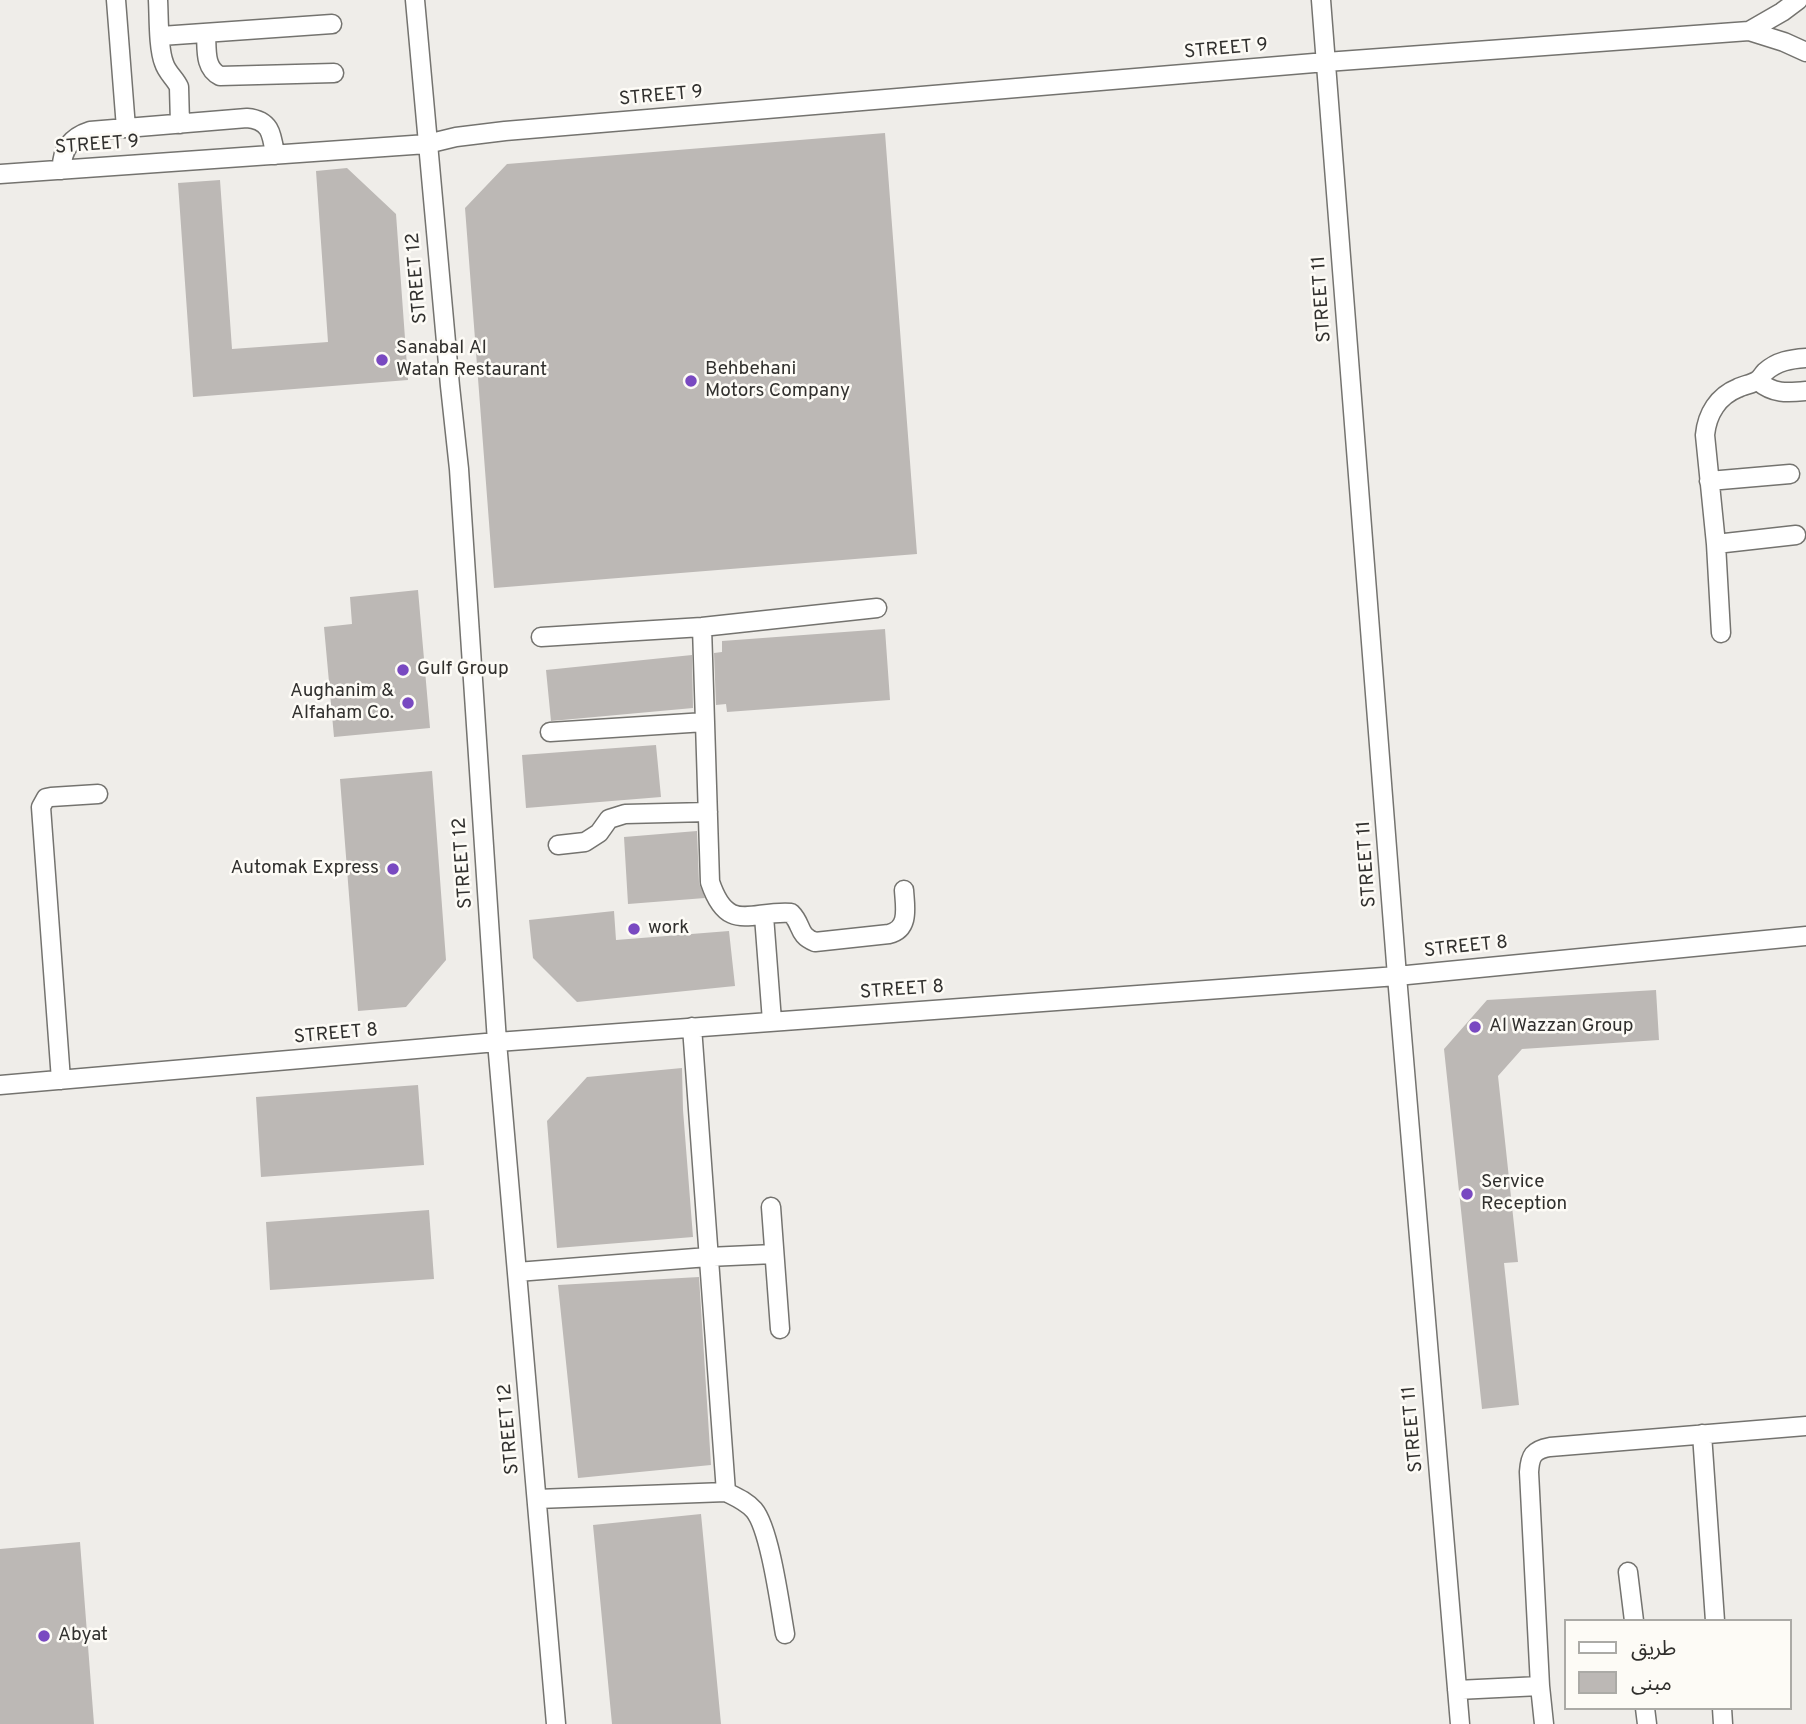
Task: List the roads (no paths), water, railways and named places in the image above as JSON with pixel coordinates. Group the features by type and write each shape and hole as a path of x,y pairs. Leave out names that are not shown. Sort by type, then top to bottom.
{"street":[{"path":"116,0 126,128"},
{"path":"158,0 164,64 179,87 180,124"},
{"name":"STREET 12","path":"415,0 459,469 497,1041 556,1724"},
{"name":"STREET 11","path":"1321,0 1460,1724"},
{"path":"1749,32 1798,0"},
{"path":"161,36 332,24"},
{"path":"1749,32 1784,42 1806,52"},
{"name":"STREET 9","path":"0,174 427,144 456,137 505,131 1326,62 1749,32"},
{"path":"206,33 209,64 213,72 220,76 334,72"},
{"path":"62,170 67,145 81,134 180,124 255,119 270,130 275,155"},
{"path":"1721,633 1706,424 1716,405 1731,391 1758,381 1764,373 1782,361 1806,358"},
{"path":"1758,381 1778,393 1806,391"},
{"path":"1709,481 1790,474"},
{"path":"1716,544 1796,535"},
{"path":"541,637 702,627 877,608"},
{"path":"702,627 710,882 724,909 736,916 791,913 798,920 805,939 815,942 896,933 905,919 904,890"},
{"path":"550,732 705,722"},
{"path":"61,1080 41,807 46,798 98,794"},
{"path":"558,845 586,842 599,833 609,819 625,814 708,812"},
{"path":"764,916 772,1021"},
{"name":"STREET 8","path":"0,1085 497,1041 1398,976 1806,936"},
{"path":"692,1027 726,1492"},
{"path":"771,1207 780,1329"},
{"path":"517,1272 774,1254"},
{"path":"1544,1724 1529,1472 1533,1454 1550,1447 1806,1426"},
{"path":"1702,1434 1715,1619"},
{"path":"537,1499 726,1492 741,1498 755,1511 765,1530 785,1634"},
{"path":"1628,1572 1634,1619"},
{"path":"1457,1690 1540,1686"}],"place":[{"name":"Sanabal Al Watan Restaurant","path":"382,360"},
{"name":"Behbehani Motors Company","path":"691,381"},
{"name":"Gulf Group","path":"403,670"},
{"name":"Aughanim & Alfaham Co.","path":"408,703"},
{"name":"Automak Express","path":"393,869"},
{"name":"work","path":"634,929"},
{"name":"Al Wazzan Group","path":"1475,1027"},
{"name":"Service Reception","path":"1467,1194"},
{"name":"Abyat","path":"44,1636"}]}
